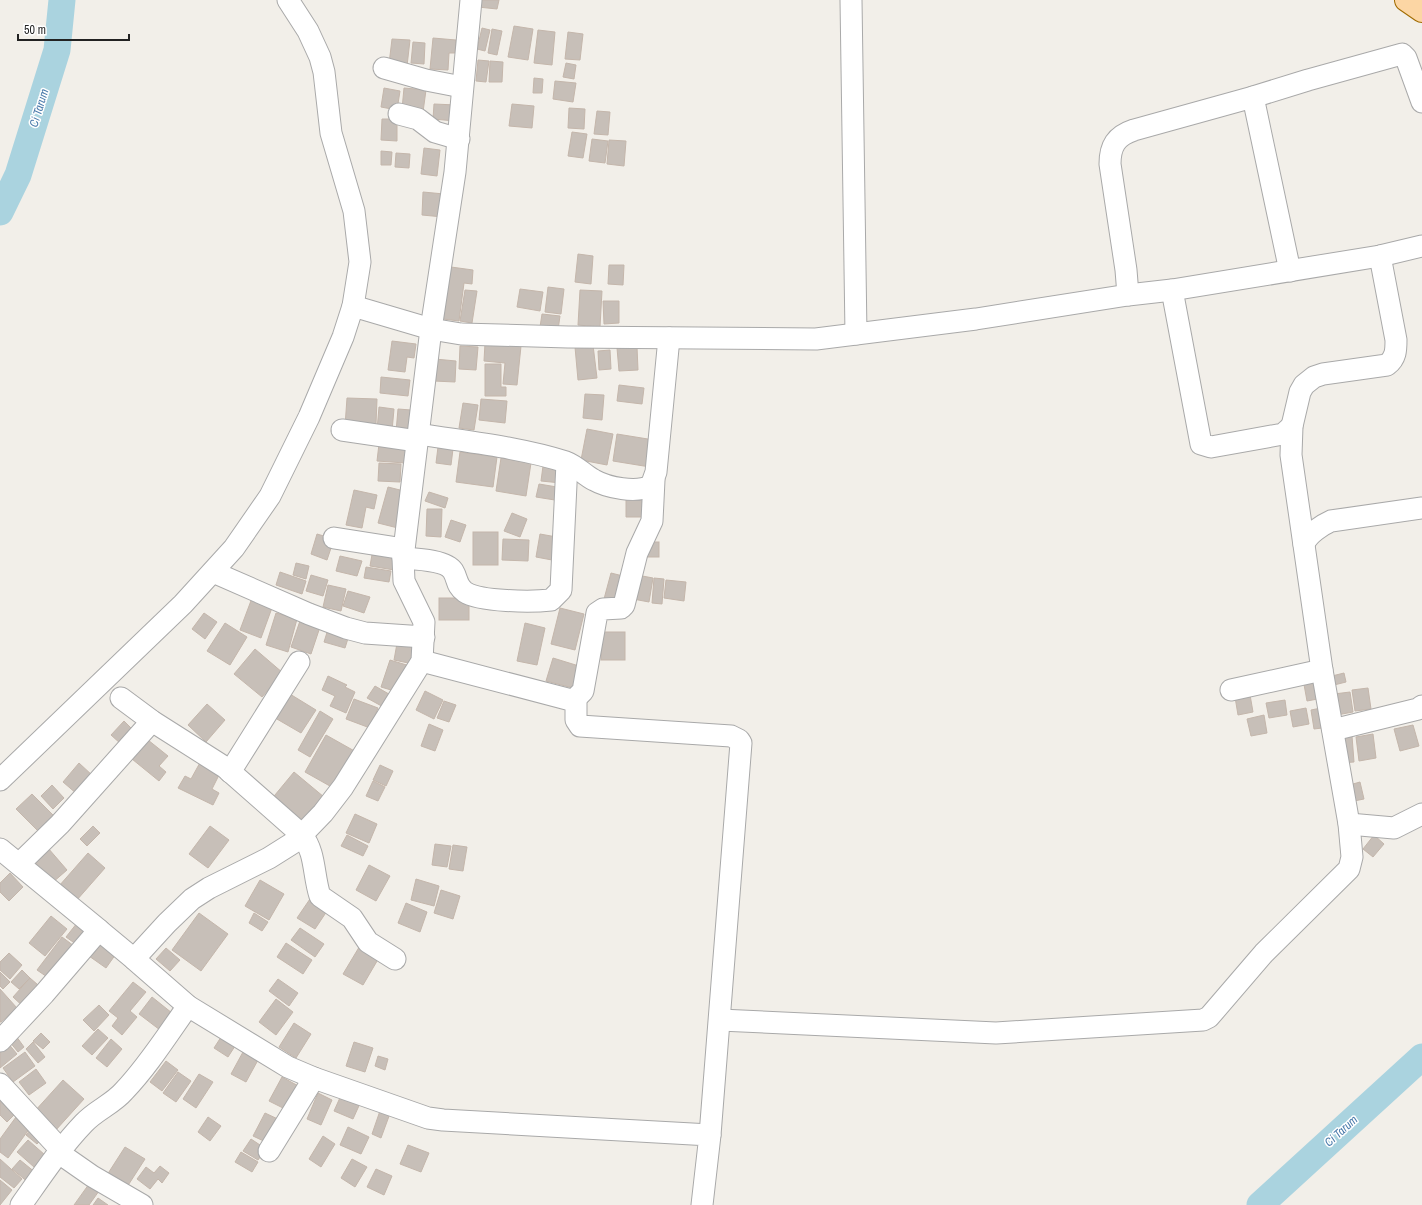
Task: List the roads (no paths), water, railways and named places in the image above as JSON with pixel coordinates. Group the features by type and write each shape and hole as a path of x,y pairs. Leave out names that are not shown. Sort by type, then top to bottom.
{"main road":[{"path":"1406,0 1422,11"}],"street":[{"path":"0,780 183,604 234,548 270,496 309,417 343,337 353,306 360,262 354,211 331,133 324,72 320,57 308,31 288,0"},
{"path":"134,959 167,923 192,899 208,888 269,858 302,835 323,813 343,786 422,661 424,637 423,619 404,581 404,553 431,329 459,139 462,87 471,0"},
{"path":"850,0 856,334"},
{"path":"1128,295 1126,270 1110,164 1110,153 1114,143 1123,134 1254,97 1316,77 1402,54 1406,58 1422,102"},
{"path":"384,68 426,80 462,87"},
{"path":"1254,97 1290,271"},
{"path":"399,114 418,119 435,132 459,139"},
{"path":"353,306 431,329 461,334 816,339 976,319 1128,295 1172,290 1380,256 1422,246"},
{"path":"720,1020 996,1033 1203,1020 1209,1017 1264,953 1350,867 1352,857 1349,824 1322,670 1291,455 1292,426 1300,392 1304,385 1314,377 1323,374 1387,364 1393,361 1396,352 1396,340 1380,256"},
{"path":"1172,290 1201,444 1211,447 1283,434 1292,426"},
{"path":"573,701 583,691 597,613 604,609 617,609 624,605 637,553 652,521 654,480 665,392 669,338"},
{"path":"342,430 497,448 567,463 593,480 613,487 642,489 651,486 654,480"},
{"path":"334,538 404,553 446,565 452,570 458,585 466,592 476,597 520,601 551,600 561,590 567,463"},
{"path":"1304,544 1307,539 1322,526 1331,521 1422,508"},
{"path":"213,572 302,611 346,628 365,633 424,637"},
{"path":"422,661 573,701 576,704 577,724 580,726 731,736 736,738 741,743 720,1020 702,1205"},
{"path":"230,772 299,662"},
{"path":"1232,690 1322,670"},
{"path":"121,698 152,721 230,772 302,835 309,844 312,853 320,896 352,918 368,942 395,959"},
{"path":"1333,730 1418,709 1422,706"},
{"path":"19,864 60,824 152,721"},
{"path":"1349,824 1394,828 1422,814"},
{"path":"0,849 134,959 188,1006 288,1067 314,1078 428,1118 710,1135"},
{"path":"0,1041 34,1005 99,930"},
{"path":"21,1205 84,1122 112,1102 127,1088 188,1006"},
{"path":"269,1152 314,1078"},
{"path":"0,1084 60,1152 92,1176 142,1205"}],"waterway":[{"name":"Ci Tarum","path":"0,212 18,175 57,50 62,0"},
{"name":"Ci Tarum","path":"1260,1205 1422,1057"}]}
